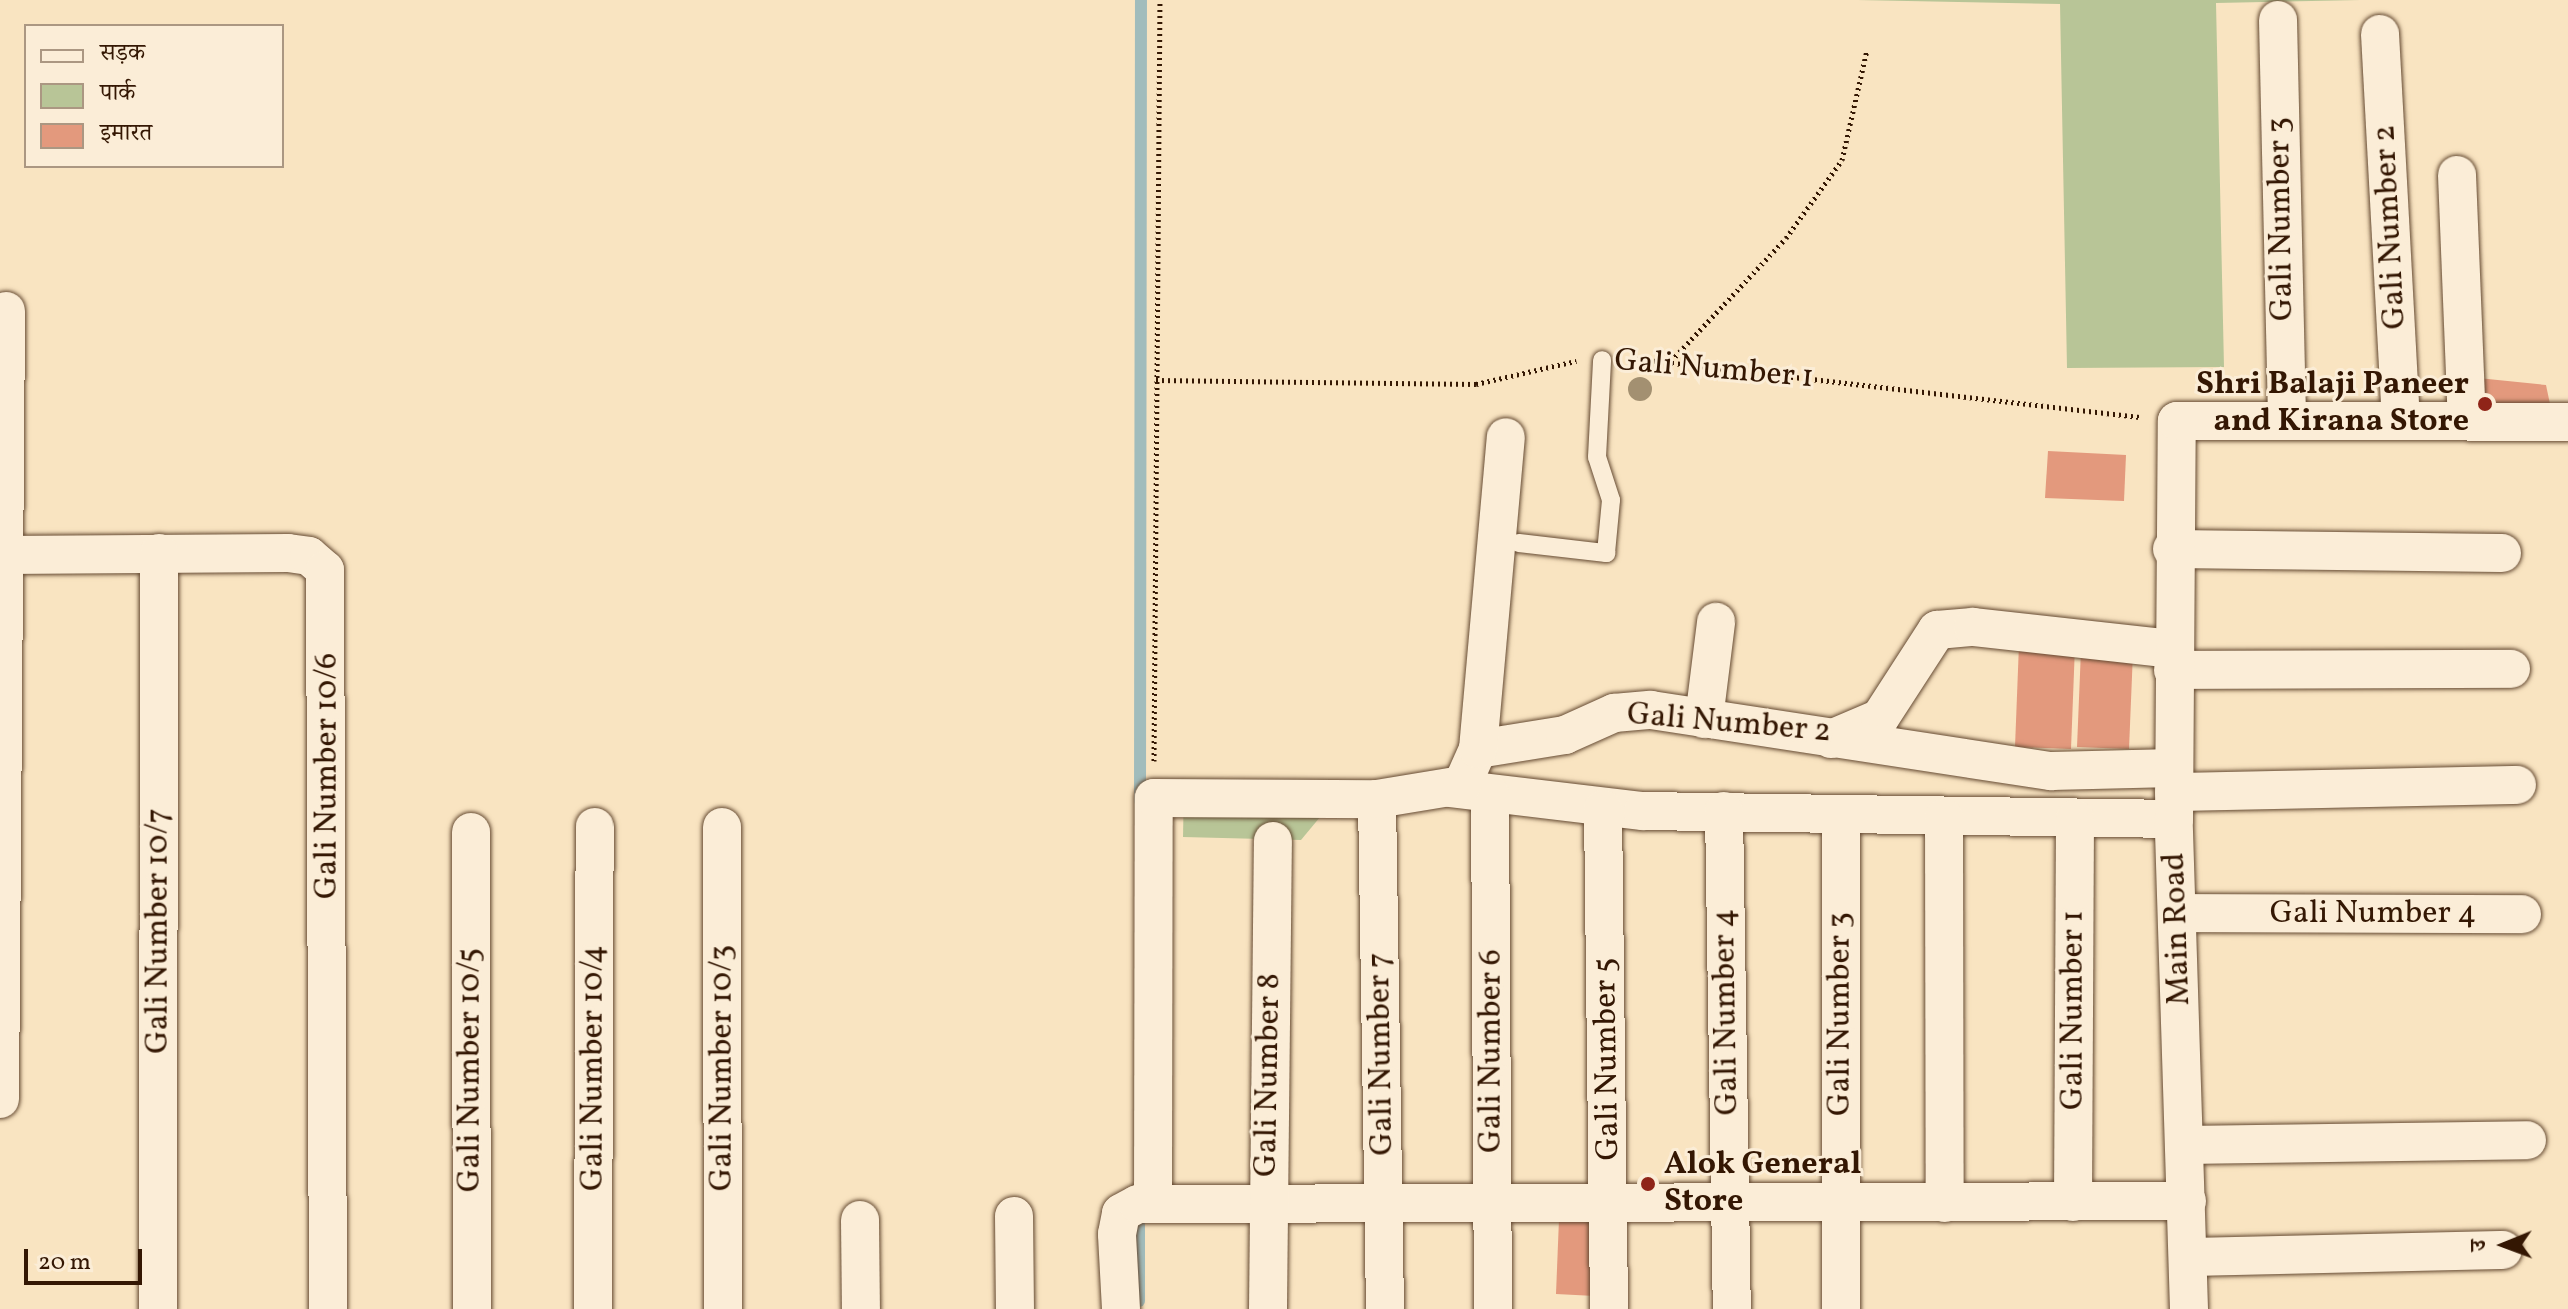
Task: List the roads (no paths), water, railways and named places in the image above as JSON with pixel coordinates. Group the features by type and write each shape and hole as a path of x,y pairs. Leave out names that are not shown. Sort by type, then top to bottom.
{"street":[{"name":"Gali Number 3","path":"2278,20 2287,418"},
{"name":"Gali Number 2","path":"2380,34 2401,420"},
{"path":"2457,175 2467,421"},
{"path":"0,1099 3,375 6,311"},
{"path":"2287,418 2568,422"},
{"name":"Main Road","path":"2189,1309 2174,793 2172,549 2177,421 2287,418"},
{"path":"1449,788 1467,779 1478,749 1506,437"},
{"name":"Gali Number 10/6","path":"3,541 159,553 288,553 309,556 325,570 328,1309"},
{"path":"2172,549 2502,553"},
{"name":"Gali Number 10/7","path":"158,1309 159,553"},
{"path":"1704,719 1716,622"},
{"name":"Gali Number 2","path":"1478,749 1565,735 1629,710 1826,740 1880,718 1937,630 1973,627 2173,660 2511,669"},
{"path":"1826,740 2051,771 2174,793 2517,785"},
{"path":"1153,1203 1154,798 1377,799 1449,788 1603,809 2075,819 2174,793"},
{"name":"Gali Number 6","path":"1490,794 1493,1309"},
{"name":"Gali Number 7","path":"1377,799 1385,1309"},
{"name":"Gali Number 5","path":"1603,809 1609,1309"},
{"name":"Gali Number 4","path":"1724,811 1732,1309"},
{"name":"Gali Number 3","path":"1841,815 1841,1309"},
{"path":"1944,818 1945,1203"},
{"name":"Gali Number 1","path":"2073,1202 2075,819"},
{"name":"Gali Number 10/4","path":"593,1309 595,827"},
{"name":"Gali Number 10/3","path":"722,827 723,1309"},
{"name":"Gali Number 10/5","path":"471,832 472,1309"},
{"name":"Gali Number 8","path":"1268,1309 1273,841"},
{"name":"Gali Number 4","path":"2177,913 2522,914"},
{"path":"2185,1145 2527,1140"},
{"path":"1121,1309 1121,1213 1153,1203 1492,1202 1730,1207 2187,1201"},
{"path":"1014,1216 1015,1309"},
{"path":"860,1220 861,1309"},
{"path":"2188,1257 2503,1250"}],"lane":[{"path":"1519,543 1606,553 1611,500 1597,457 1602,360"}],"waterway":[{"path":"1140,801 1141,0"},
{"path":"1139,1211 1139,1301"}],"place":[{"name":"Shri Balaji Paneer and Kirana Store","path":"2485,404"},
{"name":"Alok General Store","path":"1648,1184"}]}
